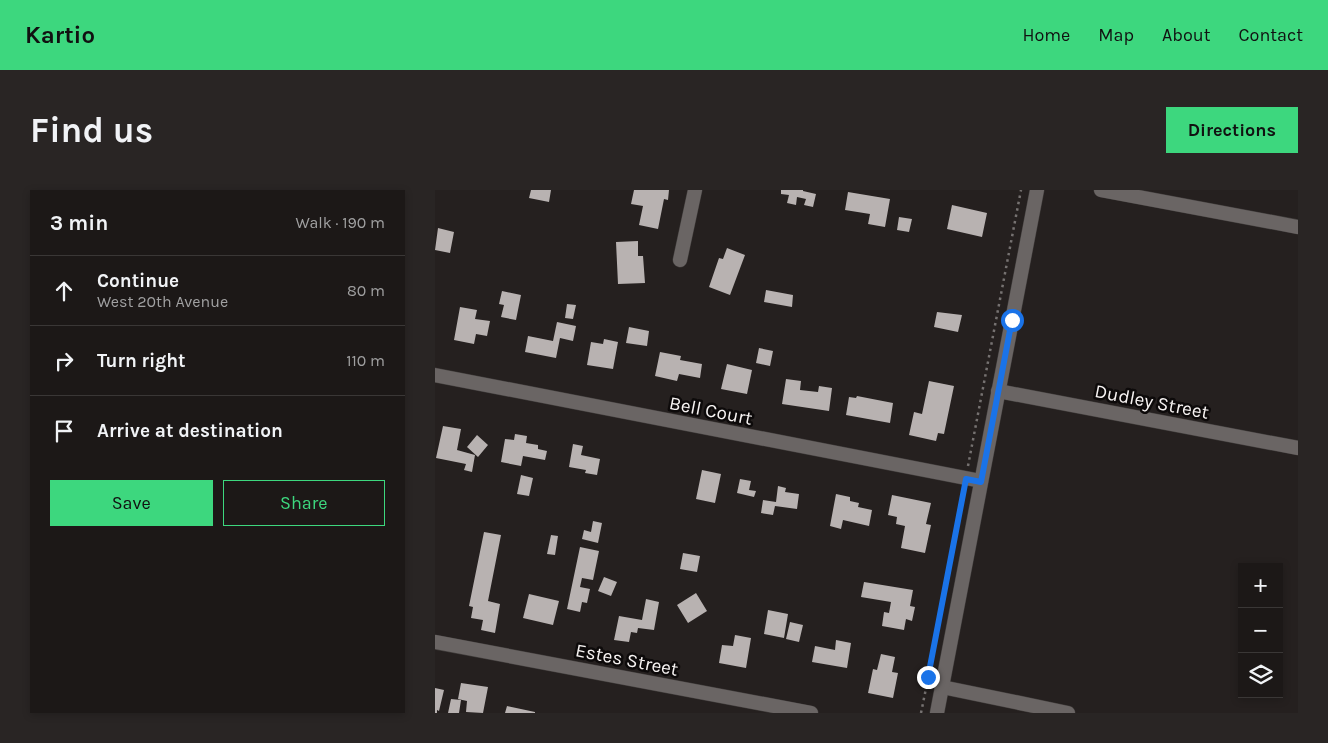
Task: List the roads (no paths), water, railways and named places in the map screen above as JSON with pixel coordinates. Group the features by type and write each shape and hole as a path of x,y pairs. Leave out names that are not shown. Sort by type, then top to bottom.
{"street":[{"path":"680,260 695,190"},
{"path":"937,713 1037,190"},
{"path":"1101,190 1298,228"},
{"name":"Bell Court","path":"435,375 981,482"},
{"name":"Dudley Street","path":"998,391 1298,448"},
{"name":"Estes Street","path":"435,642 811,713"},
{"path":"942,687 1068,713"}]}
